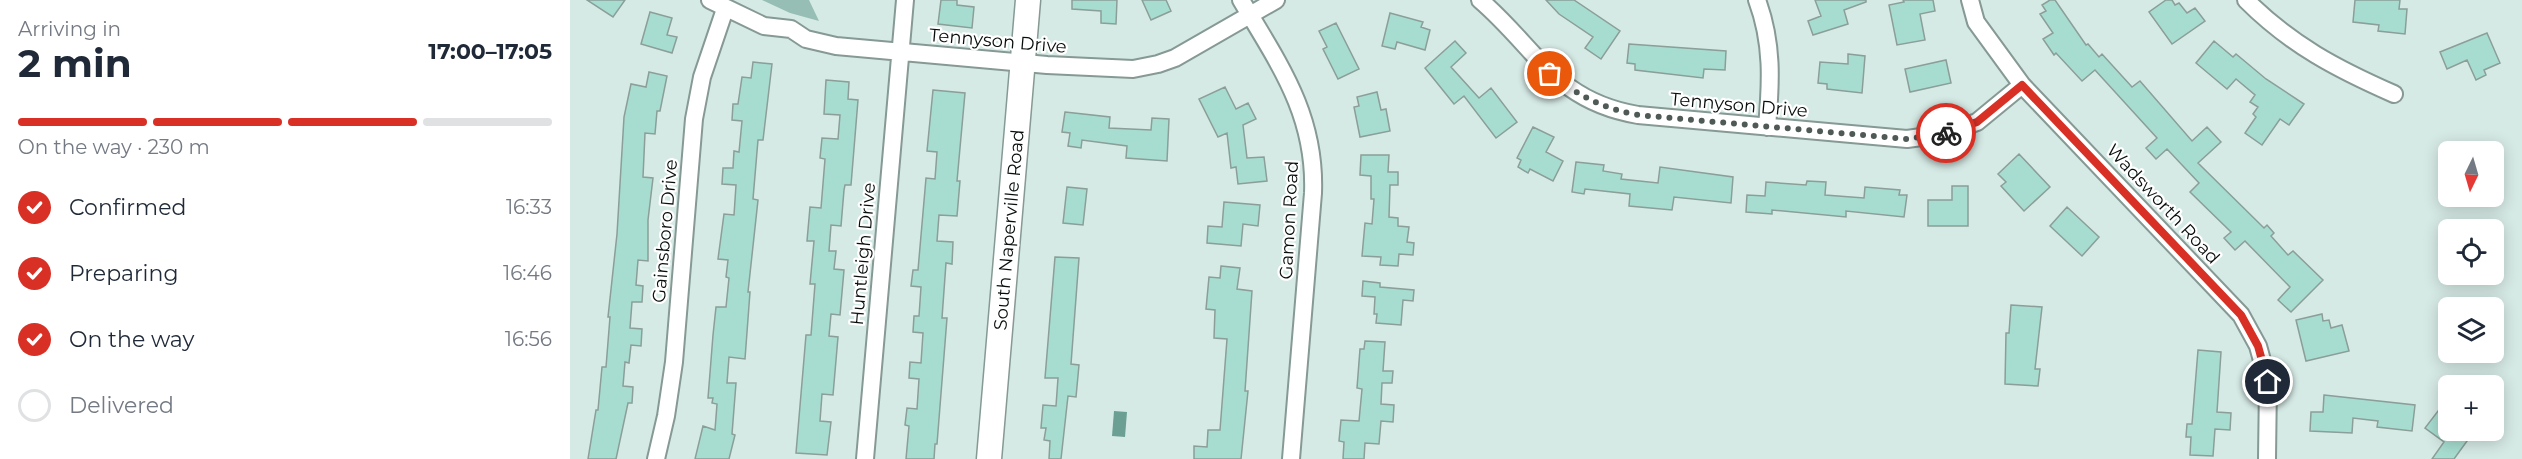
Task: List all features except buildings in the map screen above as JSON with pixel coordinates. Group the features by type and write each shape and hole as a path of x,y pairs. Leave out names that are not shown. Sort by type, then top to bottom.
{"main road":[{"name":"South Naperville Road","path":"988,459 1028,0"}],"street":[{"name":"Tennyson Drive","path":"710,0 764,26 791,29 806,39 854,49 1118,69 1143,67 1175,58 1276,0"},
{"name":"Huntleigh Drive","path":"865,459 905,0"},
{"name":"Gamon Road","path":"1241,0 1296,98 1308,132 1313,160 1313,193 1291,459"},
{"name":"Tennyson Drive","path":"1480,0 1550,74 1589,101 1638,115 1907,139 1933,136 1977,122 2022,85"},
{"path":"1757,0 1770,47 1771,70 1767,127"},
{"name":"Wadsworth Road","path":"1970,0 1976,22 2022,85 2241,315 2258,346 2268,382 2267,459"},
{"path":"2246,0 2280,32 2303,48 2327,63 2394,94"},
{"name":"Gainsboro Drive","path":"656,459 666,416 674,362 694,119 702,77 725,9"}],"shaded area":[{"path":"762,0 809,0 819,21 790,13"},
{"path":"1114,411 1127,412 1125,437 1112,436"}],"way so far":[{"path":"1550,74 1589,101 1638,115 1907,139 1946,133"}],"route":[{"path":"1946,133 1977,122 2022,85 2241,315 2258,346 2268,382"}]}
